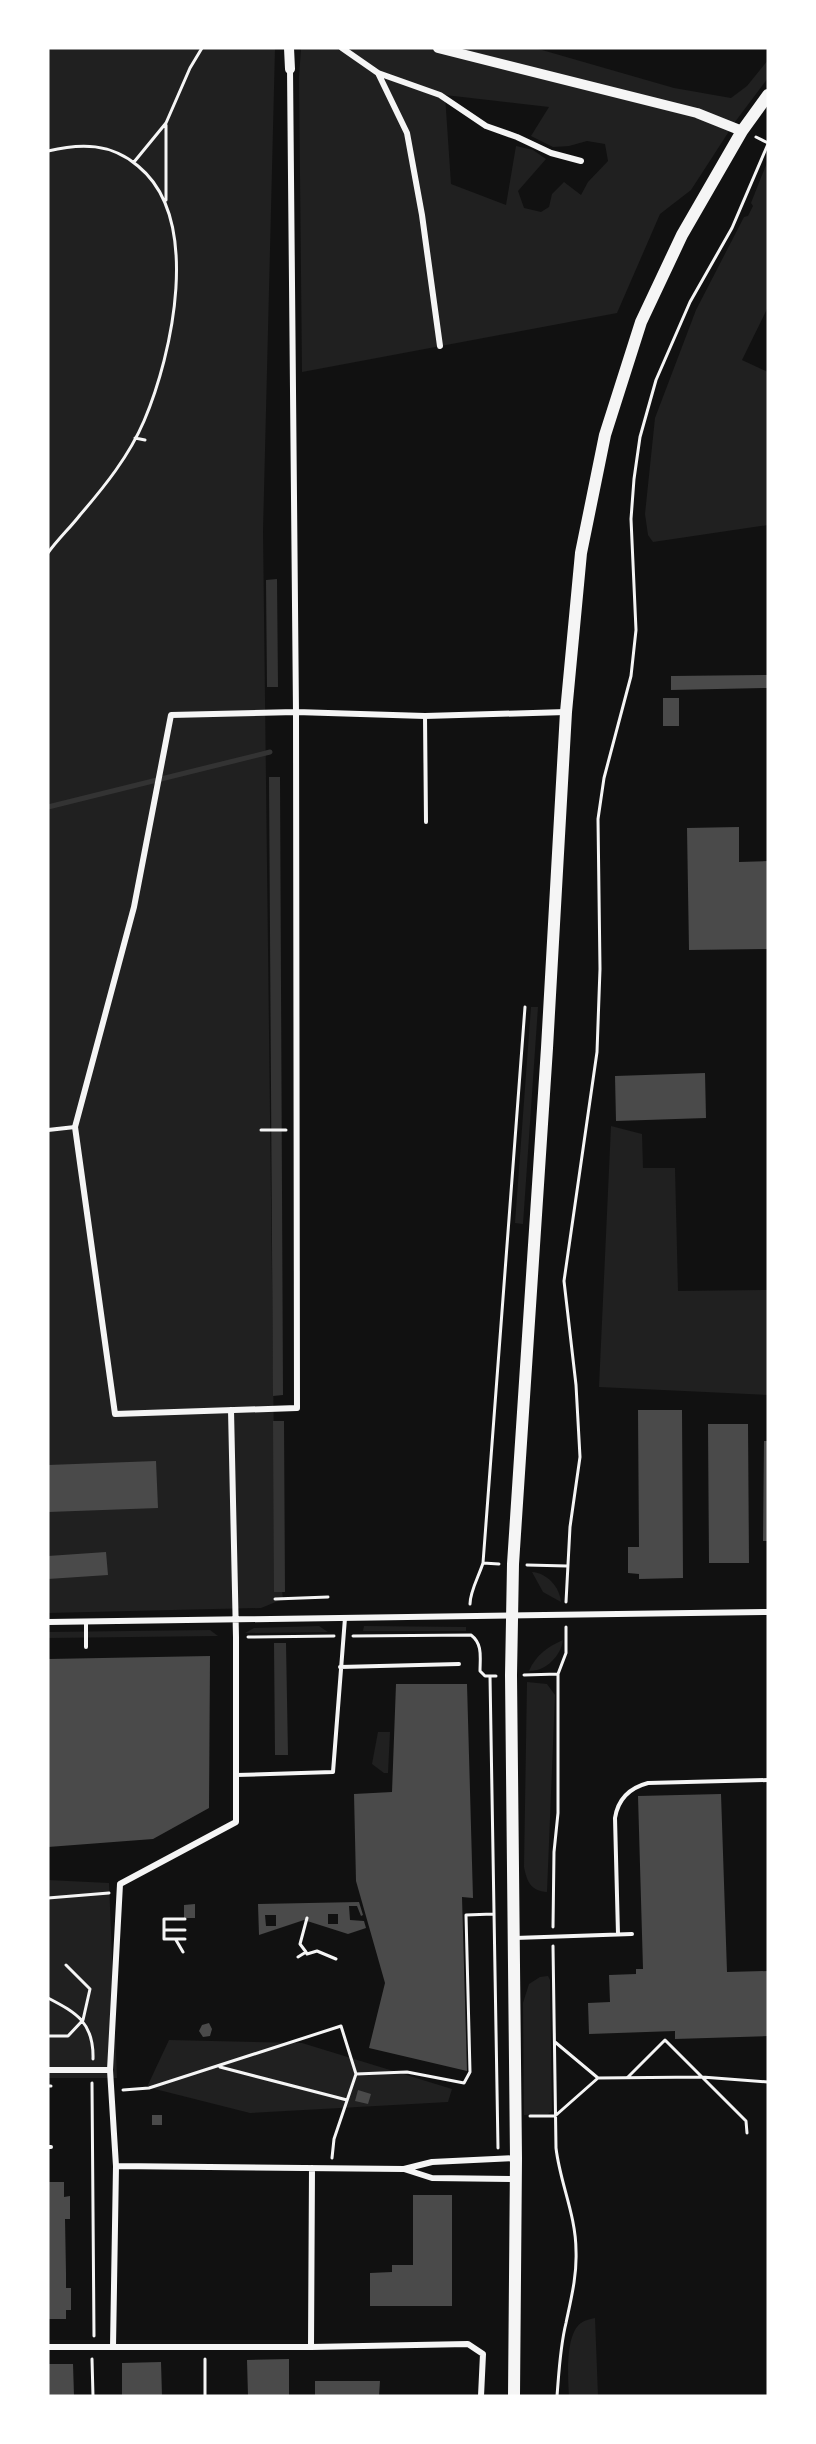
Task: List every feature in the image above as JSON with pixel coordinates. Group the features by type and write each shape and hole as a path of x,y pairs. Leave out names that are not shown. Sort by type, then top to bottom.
{"main road":[{"path":"514,2396 516,2158 511,1675 513,1564 548,1036 566,712 581,553 605,435 641,322 682,235 742,131 768,95"}],"street":[{"path":"289,48 296,712 297,1408 115,1414 75,1127 134,907 171,715 296,712 425,716 566,712"},
{"path":"342,48 378,74 440,96 486,126 517,137 550,153 581,161"},
{"path":"438,48 676,108 742,131"},
{"path":"378,74 407,133 422,215 440,346"},
{"path":"113,2347 116,2166 110,2070 120,1884 236,1822 236,1637 231,1410"},
{"path":"48,1622 768,1612"},
{"path":"48,2070 110,2070"},
{"path":"116,2166 404,2169 432,2162 516,2158"},
{"path":"311,2347 312,2168"},
{"path":"404,2169 432,2178 515,2179"},
{"path":"48,2347 311,2347 468,2344 483,2354 481,2396"}],"lane":[{"path":"425,716 426,822"},
{"path":"48,1130 75,1127"},
{"path":"236,1775 333,1772 345,1618"},
{"path":"86,1622 86,1647"},
{"path":"340,1666 459,1664"},
{"path":"618,1934 615,1818 616,1809 627,1793 636,1786 648,1783 768,1780"},
{"path":"513,1938 632,1934"}],"path":[{"path":"134,162 166,123 190,68 202,48"},
{"path":"165,203 166,123"},
{"path":"557,2396 564,2333 574,2288 576,2251 570,2206 558,2165 555,2116 553,1872 558,1813 558,1674 566,1653 567,1566 580,1457 576,1385 564,1281 597,1052 600,969 598,819 604,778 631,676 636,630 631,519 640,437 656,380 690,302 732,228 768,144"},
{"path":"48,151 77,145 94,146 117,153 134,162 148,174 165,203 175,249 173,313 163,366 143,422 108,482 48,553"},
{"path":"135,438 145,440"},
{"path":"470,1606 468,1595 476,1586 483,1563 525,1007"},
{"path":"261,1130 295,1130"},
{"path":"483,1563 567,1566"},
{"path":"275,1599 328,1597"},
{"path":"236,1637 471,1635 480,1649 480,1671 485,1676 558,1674"},
{"path":"490,1676 498,2159"},
{"path":"48,1898 120,1892"},
{"path":"356,2074 407,2072 464,2083 470,2072 466,1915 494,1914"},
{"path":"306,1952 300,1944 307,1918"},
{"path":"185,1919 164,1919 164,1939 185,1939"},
{"path":"164,1930 185,1930"},
{"path":"176,1940 183,1952"},
{"path":"297,1957 306,1952 307,1954 317,1951 336,1959"},
{"path":"48,2036 68,2036 83,2020 90,1989 66,1965"},
{"path":"48,1998 83,2020 94,2044 94,2070"},
{"path":"120,2091 148,2088 341,2026 356,2074 334,2139 331,2168"},
{"path":"627,2078 665,2040 746,2121 747,2133"},
{"path":"555,2041 598,2078 702,2077 768,2082"},
{"path":"218,2067 347,2100"},
{"path":"555,2116 598,2078"},
{"path":"92,2083 93,2396"},
{"path":"205,2357 205,2396"}],"shaded area":[{"path":"48,48 275,48 263,531 275,1532 283,1599 261,1608 48,1613"},
{"path":"301,48 535,48 674,88 731,98 747,86 768,60 768,78 735,122 691,190 660,214 617,313 302,372 299,77","holes":["445,95 549,107 531,136 553,147 587,141 605,144 608,161 588,182 581,195 564,182 552,194 549,207 541,212 524,208 518,191 546,159 533,150 516,146 506,205 451,184"]},
{"path":"768,160 768,307 742,360 768,372 768,525 653,542 648,535 645,514 655,418 696,310 744,217 748,216 753,206 751,203"},
{"path":"277,579 278,687 267,687 266,580"},
{"path":"269,777 280,777 283,1395 273,1396"},
{"path":"531,1007 538,1007 523,1224 515,1223"},
{"path":"611,1126 642,1134 643,1168 675,1168 678,1291 768,1290 768,1395 599,1387"},
{"path":"273,1421 284,1421 285,1592 274,1592"},
{"path":"532,1572 543,1575 552,1582 561,1602 543,1592"},
{"path":"319,1626 328,1632 245,1633 254,1628"},
{"path":"364,1626 466,1627 466,1631 363,1631"},
{"path":"210,1630 218,1636 48,1638 48,1632"},
{"path":"563,1640 559,1652 551,1662 541,1669 529,1671 543,1652"},
{"path":"274,1643 286,1643 288,1755 275,1755"},
{"path":"527,1682 547,1684 555,1695 547,1892 533,1888 524,1867"},
{"path":"378,1732 390,1732 388,1773 384,1773 372,1764"},
{"path":"48,1880 109,1883 117,2078 48,2078"},
{"path":"548,1976 550,1980 552,2111 548,2114 524,2115 523,2003 529,1984 540,1977"},
{"path":"169,2040 302,2043 452,2089 448,2102 250,2113 147,2087"},
{"path":"595,2318 598,2396 569,2396 569,2357 572,2337 581,2323"}],"building":[{"path":"768,675 768,688 671,690 671,676"},
{"path":"663,698 679,698 679,726 663,726"},
{"path":"739,827 739,862 768,861 768,949 689,950 687,828"},
{"path":"705,1073 706,1118 616,1121 615,1076"},
{"path":"638,1410 682,1410 683,1578 639,1579 639,1574 628,1573 628,1547 639,1547"},
{"path":"708,1424 748,1424 749,1563 709,1563"},
{"path":"764,1441 768,1441 768,1541 763,1541"},
{"path":"156,1461 158,1508 48,1512 48,1465"},
{"path":"106,1552 108,1575 48,1579 48,1556"},
{"path":"210,1656 209,1808 153,1839 48,1847 48,1659"},
{"path":"396,1684 467,1684 473,1898 462,1897 467,2071 369,2048 385,1983 356,1881 354,1794 392,1792"},
{"path":"721,1794 727,1972 768,1971 768,2036 675,2039 675,2031 589,2034 588,2003 610,2002 609,1975 636,1974 636,1969 643,1969 638,1796"},
{"path":"359,1902 363,1915 361,1916 357,1906 349,1906 350,1920 364,1921 366,1928 348,1934 304,1920 259,1935 258,1904","holes":["328,1914 338,1914 338,1924 328,1924","265,1915 276,1915 276,1926 266,1926"]},
{"path":"195,1904 195,1918 184,1918 184,1905"},
{"path":"209,2023 212,2029 210,2036 203,2037 199,2031 202,2025"},
{"path":"358,2090 371,2094 368,2104 355,2101"},
{"path":"152,2115 162,2115 162,2125 152,2125"},
{"path":"48,2182 64,2182 64,2197 70,2196 70,2219 65,2219 66,2288 71,2288 71,2310 66,2310 66,2319 48,2319"},
{"path":"413,2195 452,2195 452,2306 370,2306 370,2273 392,2272 392,2265 413,2265"},
{"path":"289,2359 289,2396 248,2396 247,2360"},
{"path":"161,2362 162,2396 122,2396 122,2363"},
{"path":"48,2364 73,2364 74,2396 48,2396"},
{"path":"315,2381 380,2381 379,2396 315,2396"}],"waterway":[{"path":"48,807 270,752"}]}
